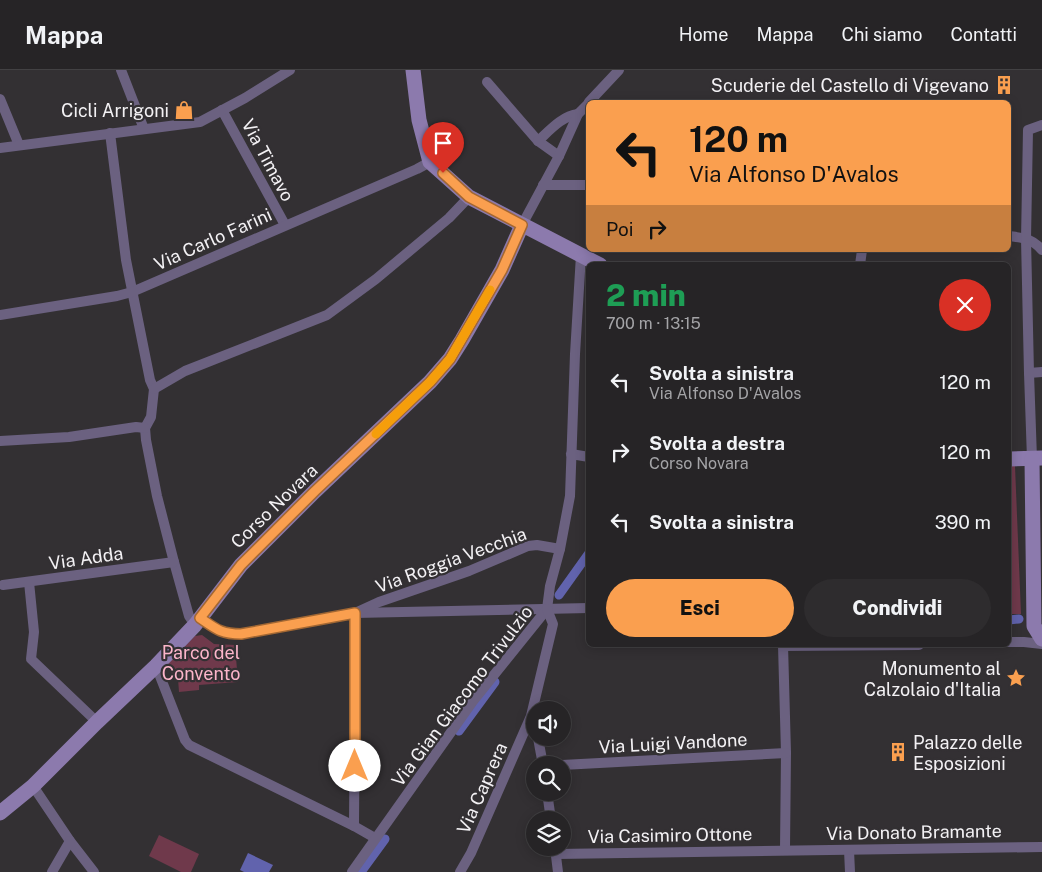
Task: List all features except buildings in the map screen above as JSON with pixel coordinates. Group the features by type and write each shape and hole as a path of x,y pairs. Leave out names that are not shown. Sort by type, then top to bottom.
{"street":[{"path":"121,70 144,129"},
{"path":"0,148 200,122 245,98 290,70"},
{"path":"413,70 419,120 430,162 469,197 594,262"},
{"path":"592,100 619,70"},
{"path":"487,82 538,140 559,156"},
{"path":"0,99 19,145"},
{"path":"522,225 559,156 578,114 586,106"},
{"name":"Via Timavo","path":"222,110 284,225"},
{"path":"538,140 563,119 578,114"},
{"path":"1042,125 1028,130 1026,239 1029,373 1037,458 1038,599 1034,626 1042,639"},
{"path":"110,133 126,260 150,380 154,390 151,417 144,428 156,496 189,616 197,622 228,634 241,634 355,613 586,608"},
{"name":"Via Carlo Farini","path":"0,315 132,292 430,162"},
{"path":"543,185 586,185"},
{"path":"154,390 185,371 327,316 376,279 449,218 469,197"},
{"name":"Corso Novara","path":"0,813 33,786 96,722 156,666 197,622 241,565 315,491 430,382 450,359 502,270 522,225"},
{"path":"1011,236 1031,240 1042,250"},
{"name":"Via Gian Giacomo Trivulzio","path":"352,872 473,701 547,609 550,586 560,549 570,496 581,255"},
{"path":"1029,373 1042,372"},
{"path":"0,441 69,437 136,427 144,428"},
{"path":"571,454 586,456"},
{"path":"1011,459 1037,458"},
{"name":"Via Roggia Vecchia","path":"355,613 379,602 469,571 528,546 537,545 560,549"},
{"name":"Via Adda","path":"3,586 174,562"},
{"path":"29,582 34,632 31,659 96,722"},
{"name":"Via Caprera","path":"535,701 553,624 547,609"},
{"path":"354,826 355,613"},
{"path":"1011,642 1042,644"},
{"path":"783,647 786,849"},
{"path":"156,666 188,745 375,838"},
{"name":"Via Caprera","path":"460,872 471,853 526,727"},
{"name":"Via Luigi Vandone","path":"571,765 786,753"},
{"path":"33,786 70,841 94,872"},
{"path":"52,872 70,841"},
{"name":"Via Donato Bramante","path":"786,849 849,850 1042,846"},
{"name":"Via Casimiro Ottone","path":"571,850 786,849"},
{"path":"849,850 850,872"},
{"path":"556,856 558,872"}],"green space":[{"path":"1011,466 1015,466 1021,614 1011,614"},
{"name":"Parco del Convento","path":"202,635 214,644 235,645 238,682 199,685 199,690 179,692 178,679 174,677 169,668 165,667 195,636"},
{"path":"159,835 199,854 191,872 181,872 149,856"}],"shaded area":[{"path":"248,853 273,865 269,872 244,872 240,870"}],"waterway":[{"path":"559,595 586,557"},
{"path":"1011,620 1019,619"},
{"path":"459,731 495,682"},
{"path":"361,872 385,839"}],"slow traffic":[{"path":"376,434 430,382 450,359 490,290"}],"place":[{"name":"Scuderie del Castello di Vigevano","path":"1004,85"},
{"name":"Cicli Arrigoni","path":"184,110"},
{"name":"Monumento al Calzolaio d'Italia","path":"1016,678"},
{"name":"Palazzo delle Esposizioni","path":"898,752"}],"route":[{"path":"355,766 355,613 241,634 228,634 200,618 241,565 315,491 430,382 450,359 502,270 522,225 469,197 443,173"}]}
